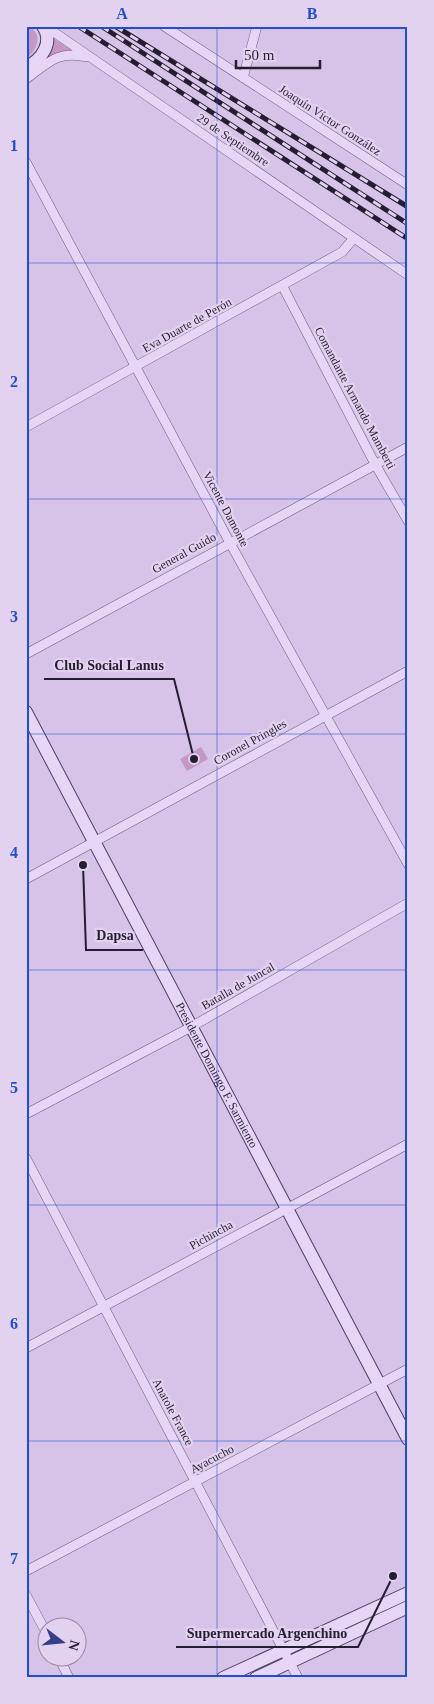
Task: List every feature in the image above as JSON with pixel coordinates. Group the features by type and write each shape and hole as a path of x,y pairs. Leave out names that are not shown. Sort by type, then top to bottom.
{"main road":[{"path":"26,67 42,55 46,46 47,34 44,26"},
{"name":"Presidente Domingo F. Sarmiento","path":"26,712 408,1439"},
{"path":"223,1678 408,1592"},
{"path":"256,1678 408,1607"}],"street":[{"name":"29 de Septiembre","path":"44,26 408,274"},
{"name":"Joaquín Víctor González","path":"164,26 408,185"},
{"path":"243,78 257,26"},
{"path":"26,79 54,58 64,54 92,59"},
{"name":"Vicente Damonte","path":"26,162 230,543 408,864"},
{"name":"Eva Duarte de Perón","path":"26,427 283,286 342,252 354,238"},
{"name":"Comandante Armando Mamberti","path":"283,286 375,464 408,520"},
{"name":"General Guido","path":"26,654 408,447"},
{"name":"Coronel Pringles","path":"26,879 325,714 408,671"},
{"name":"Batalla de Juncal","path":"26,1114 191,1027 408,903"},
{"name":"Pichincha","path":"26,1348 408,1144"},
{"name":"Anatole France","path":"26,1158 298,1678"},
{"name":"Ayacucho","path":"26,1571 408,1369"},
{"path":"26,1595 38,1617"},
{"path":"63,1666 69,1678"}],"shaded area":[{"path":"26,26 36,32 37,41 33,51 26,59"},
{"path":"51,37 73,51 26,75 26,70"},
{"path":"201,747 208,759 187,771 180,759"}],"railway":[{"path":"78,26 408,239"},
{"path":"101,26 408,224"},
{"path":"115,26 408,207"}],"place":[{"name":"Club Social Lanus","path":"194,759"},
{"name":"Dapsa","path":"83,865"},
{"name":"Supermercado Argenchino","path":"393,1576"}]}
